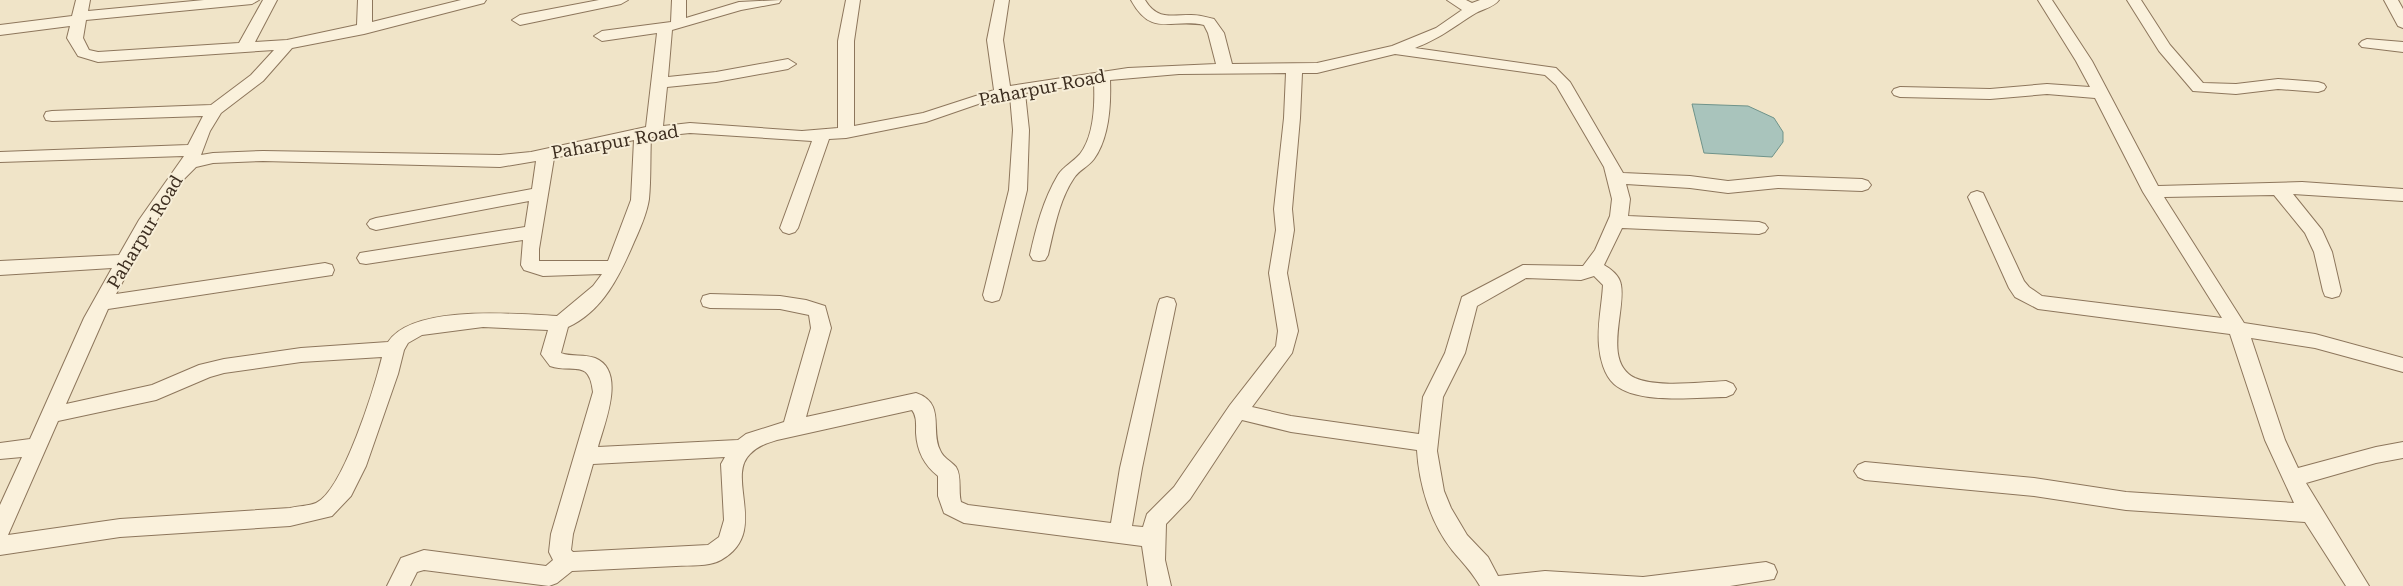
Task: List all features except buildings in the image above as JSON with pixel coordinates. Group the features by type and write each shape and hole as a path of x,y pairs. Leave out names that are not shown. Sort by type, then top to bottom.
{"street":[{"path":"83,0 75,38 89,56 118,57 287,44 364,28 470,1"},
{"path":"0,30 78,18 252,0"},
{"path":"244,48 270,0"},
{"path":"364,28 365,0"},
{"path":"520,20 622,0"},
{"path":"0,546 120,528 290,517 324,510 343,490 354,466 388,374 394,349 400,338 417,329 443,324 483,320 559,324 568,319 600,291 614,267 630,230 640,200 658,83 679,0"},
{"path":"602,36 672,26 738,6 774,0"},
{"path":"846,133 846,40 853,0"},
{"path":"992,295 1018,190 1021,130 995,40 1002,0"},
{"path":"1138,0 1144,12 1158,20 1209,22 1216,33 1224,69"},
{"path":"1454,0 1472,9"},
{"name":"Paharpur Road","path":"0,529 102,302 146,224 192,157 384,157 500,162 649,132 690,128 773,134 822,135 846,133 926,117 1010,91 1102,77 1179,69 1294,70 1317,68 1397,49 1441,32 1472,9 1492,0"},
{"path":"2045,0 2084,61 2152,192 2238,330 2275,440 2292,478 2311,512 2358,586"},
{"path":"2134,0 2164,48 2199,88 2236,89 2278,84 2318,87"},
{"path":"2391,0 2403,23"},
{"path":"0,157 192,157 215,110 258,78 287,44"},
{"path":"2367,44 2403,47"},
{"path":"1397,49 1550,71 1562,82 1613,167 1621,199 1619,216 1594,267 1581,273 1559,271 1523,272 1469,302 1455,353 1432,397 1427,443 1433,491 1442,512 1459,542 1480,564 1494,586 1544,581 1641,586"},
{"path":"658,83 788,64"},
{"path":"1160,586 1156,581 1152,538 1155,520 1182,493 1237,411 1284,348 1288,331 1278,273 1285,230 1283,209 1292,118 1294,70"},
{"path":"1040,255 1048,215 1067,173 1087,156 1094,138 1103,101 1102,77"},
{"path":"1900,92 1978,94 2047,89 2100,93"},
{"path":"52,116 215,110"},
{"path":"789,228 822,135"},
{"path":"546,154 533,232 530,265 542,269 614,267"},
{"path":"1617,178 1728,187 1778,182 1862,185"},
{"path":"2152,192 2278,188 2403,195"},
{"path":"2278,188 2313,230 2323,252 2332,291"},
{"path":"376,224 539,193"},
{"path":"1977,197 2016,283 2028,297 2038,302 2215,324 2238,330 2314,341 2403,365"},
{"path":"1616,222 1759,228"},
{"path":"366,258 533,232"},
{"path":"0,268 125,261"},
{"path":"1594,267 1606,275 1612,284 1608,334 1610,357 1620,378 1632,385 1647,388 1726,389"},
{"path":"102,302 325,270"},
{"path":"710,301 785,304 818,311 821,328 793,428"},
{"path":"1120,534 1131,468 1167,304"},
{"path":"559,324 551,354 557,361 586,362 596,366 602,376 603,392 562,534 560,552 568,562"},
{"path":"50,415 156,392 206,370 224,366 301,355 394,349"},
{"path":"398,586 409,565 424,560 549,576 568,562 712,554 729,543 735,520 732,464 742,448 752,440 793,428 916,400 926,410 928,454 938,466 948,472 949,496 952,507 964,514 1152,538"},
{"path":"1237,411 1310,427 1427,443"},
{"path":"0,451 36,447"},
{"path":"585,456 742,448"},
{"path":"2292,478 2376,455 2403,450"},
{"path":"1865,471 2034,487 2126,501 2311,512"},
{"path":"1645,586 1766,572"}],"water":[{"path":"1692,104 1748,106 1774,118 1783,132 1783,142 1772,157 1704,153"}]}
